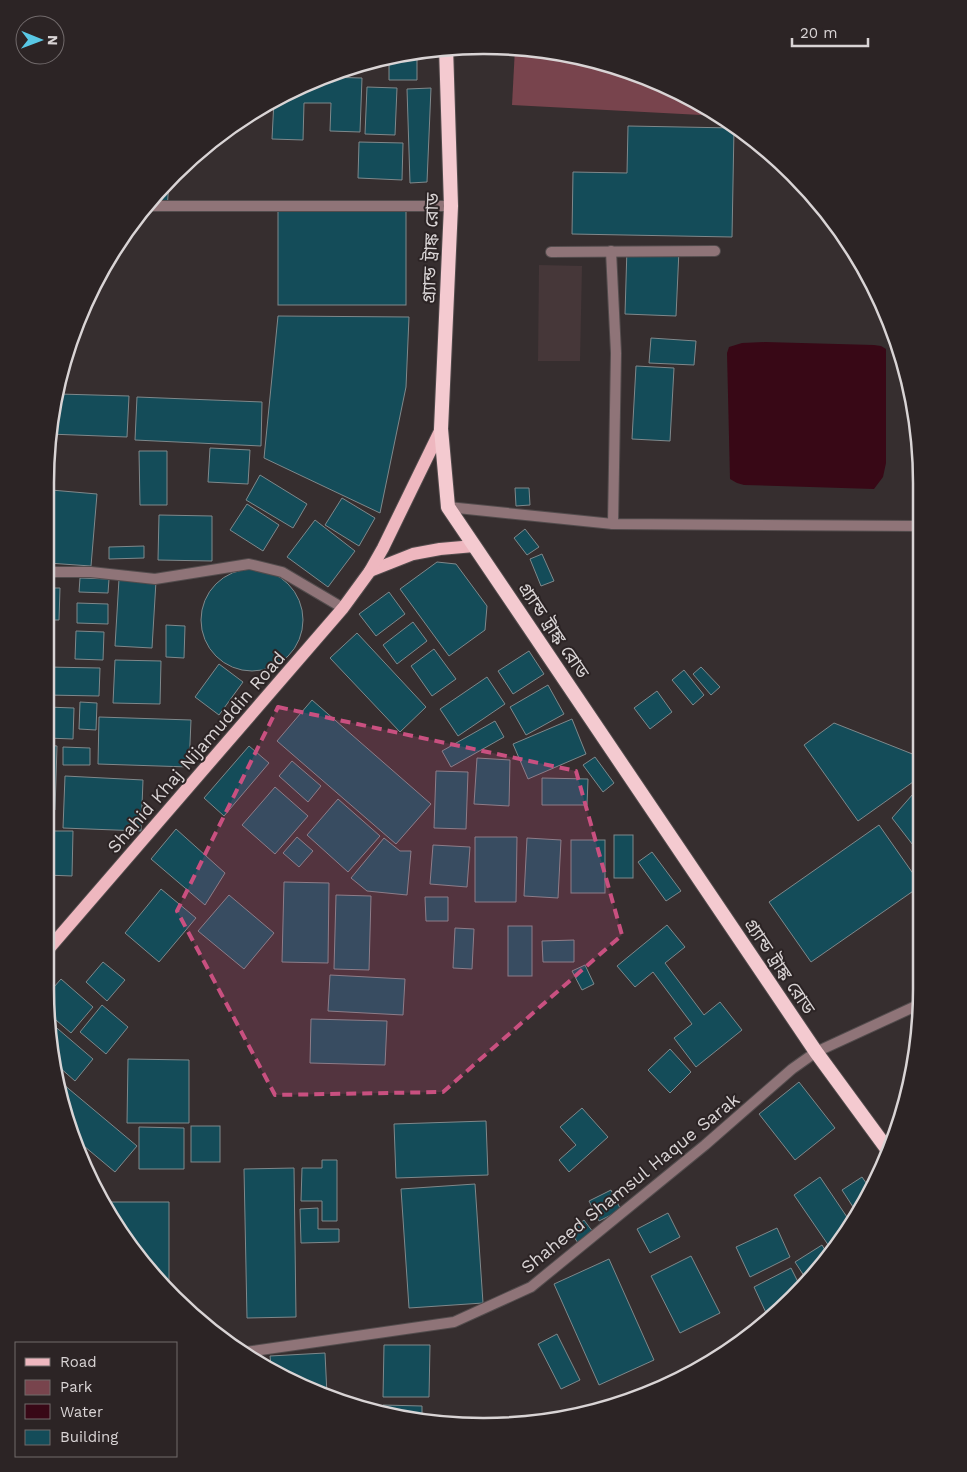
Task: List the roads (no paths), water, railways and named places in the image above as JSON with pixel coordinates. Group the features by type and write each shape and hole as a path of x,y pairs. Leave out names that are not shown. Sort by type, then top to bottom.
{"highway":[{"name":"গ্র্যান্ড ট্রাঙ্ক রোড","path":"446,56 451,206 441,429 448,507 816,1052 884,1145"}],"main road":[{"name":"Shahid Khaj Nijamuddin Road","path":"54,943 344,608 370,571 383,548 441,429"},
{"path":"370,571 413,554 474,546"}],"street":[{"path":"155,206 451,206"},
{"path":"551,252 715,251"},
{"path":"610,252 616,353 613,524"},
{"path":"448,507 613,524 913,526"},
{"path":"54,572 91,572 155,579 249,564 282,572 344,608"},
{"name":"Shaheed Shamsul Haque Sarak","path":"253,1351 454,1322 531,1287 705,1145 792,1069 816,1052 912,1008"}],"water":[{"path":"742,343 874,345 886,349 886,463 883,477 874,489 744,485 730,479 727,353 729,347"}]}
